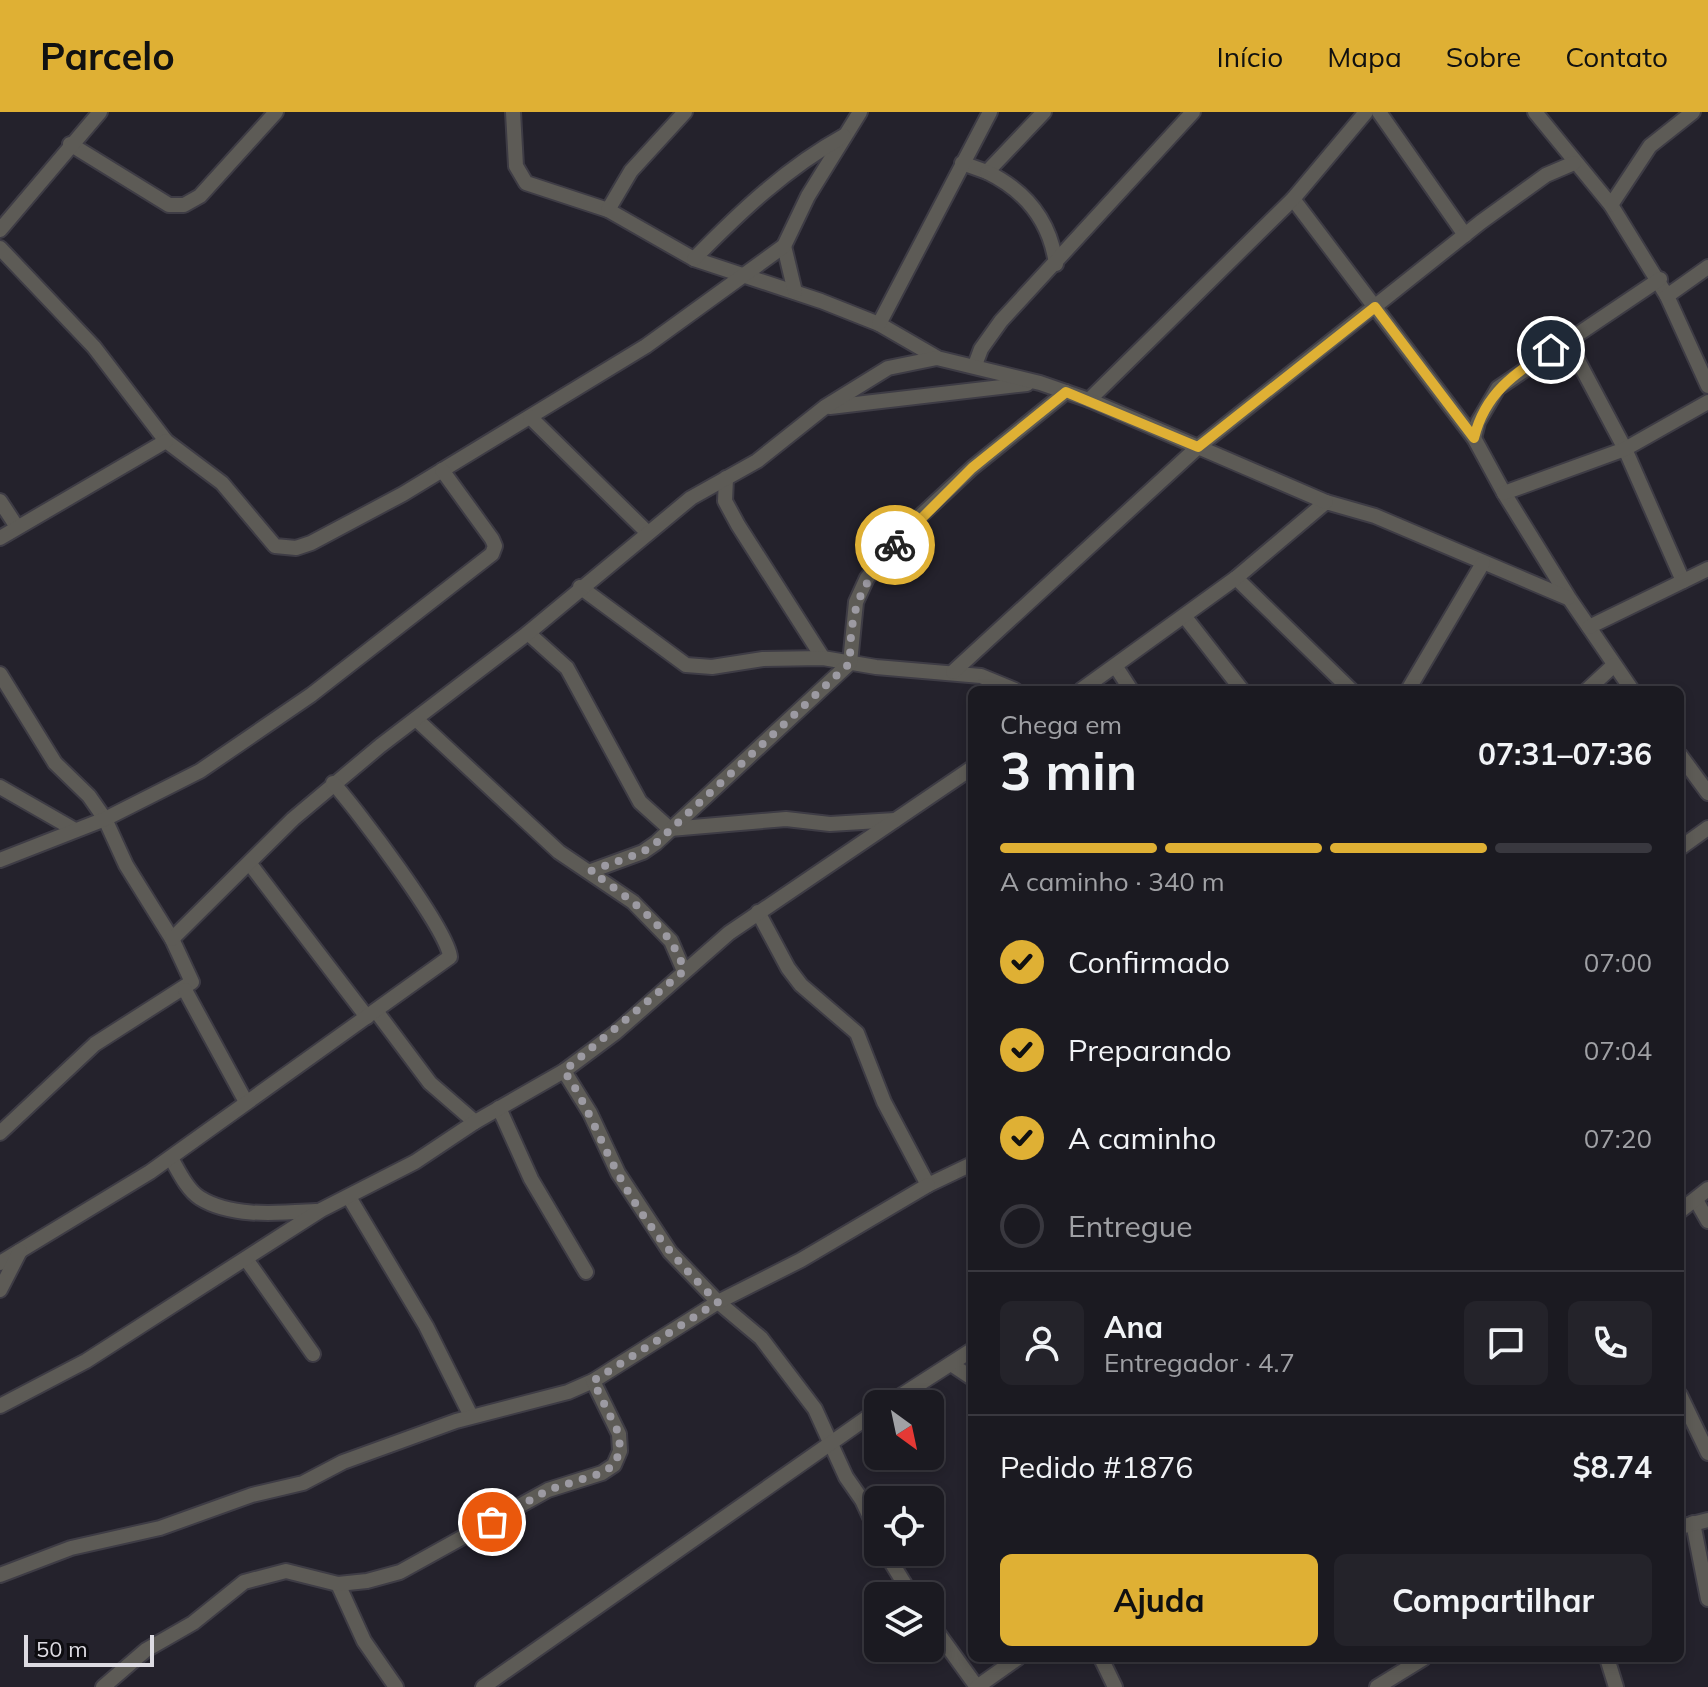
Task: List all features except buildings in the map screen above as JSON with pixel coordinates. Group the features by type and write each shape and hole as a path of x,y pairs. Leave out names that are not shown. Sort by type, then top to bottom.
{"street":[{"path":"70,144 169,205 184,205 200,196 276,112"},
{"path":"513,112 513,151 519,176 526,183 608,210 694,259 739,276 761,279 879,324 937,358 975,365 1089,400 1326,502 1389,521 1569,598"},
{"path":"608,210 631,171 685,112"},
{"path":"0,248 94,347 166,441 222,483 263,535 284,548 311,543 346,526 530,417 657,339 784,246 860,112"},
{"path":"879,324 990,112"},
{"path":"987,172 1044,112"},
{"path":"975,365 981,349 1001,321 1193,112"},
{"path":"1379,112 1465,235"},
{"path":"1535,112 1611,205 1660,279 1708,386"},
{"path":"1611,205 1650,146 1693,112"},
{"path":"0,230 91,114"},
{"path":"1089,400 1293,199 1360,114"},
{"path":"694,259 744,209 806,157 845,135"},
{"path":"962,163 987,172 1026,196 1048,232 1056,264"},
{"path":"953,672 1198,447 1465,235 1546,175 1574,163"},
{"path":"1293,199 1474,438 1569,598 1629,686"},
{"path":"784,246 795,292"},
{"path":"1667,296 1708,267"},
{"path":"1474,438 1481,415 1498,388 1660,279"},
{"path":"1567,340 1625,449 1683,581"},
{"path":"172,939 333,783 528,633 691,498 757,461 825,407 888,368 937,358"},
{"path":"825,407 1040,383"},
{"path":"591,871 643,852 850,663 856,602 867,578 913,523 972,468 1066,392"},
{"path":"1504,493 1625,449 1708,402"},
{"path":"530,417 648,533"},
{"path":"0,538 166,441"},
{"path":"0,860 105,819 200,771 266,727 492,554 495,546 492,539 442,470"},
{"path":"726,478 725,501 823,658"},
{"path":"0,501 17,527"},
{"path":"1087,686 1236,578 1326,502"},
{"path":"1410,686 1483,563"},
{"path":"1589,627 1708,569"},
{"path":"1236,578 1347,686"},
{"path":"580,587 686,665 712,667 763,659 823,658 981,676 1005,686"},
{"path":"1185,617 1239,686"},
{"path":"528,633 567,668 640,802 670,829 786,819 843,824 901,819"},
{"path":"1591,686 1614,665"},
{"path":"1116,667 1128,686"},
{"path":"0,674 55,763 89,796 105,819 126,865 172,939 192,982 185,990 139,1014 95,1044 0,1133"},
{"path":"416,719 550,845 633,902 671,941 684,971"},
{"path":"1684,760 1708,793"},
{"path":"0,1406 86,1361 321,1210 415,1162 475,1122 564,1071 758,912 901,819 968,771"},
{"path":"0,1263 171,1158 450,957 449,947 370,829 333,783"},
{"path":"0,787 75,830"},
{"path":"1684,845 1708,828"},
{"path":"250,864 430,1083 475,1122"},
{"path":"758,912 788,968 801,985 857,1033 884,1102 928,1185"},
{"path":"185,990 246,1102"},
{"path":"564,1071 578,1091 632,1196 670,1252 718,1302 761,1338 815,1409 846,1477 864,1504"},
{"path":"499,1108 531,1179 586,1272"},
{"path":"171,1158 198,1197 218,1205 240,1211 321,1210"},
{"path":"0,1575 71,1548 160,1528 252,1495 303,1483 343,1462 471,1416 568,1392 593,1381 718,1302 801,1260 928,1185 968,1166"},
{"path":"1684,1208 1708,1189"},
{"path":"349,1197 426,1326 471,1416"},
{"path":"1696,1200 1708,1221"},
{"path":"0,1290 20,1250"},
{"path":"246,1259 313,1354"},
{"path":"910,1390 968,1353"},
{"path":"951,1364 968,1375"},
{"path":"103,1687 146,1650 193,1623 244,1582 286,1571 338,1584 367,1581 400,1572 548,1490 602,1473 614,1465 620,1451 619,1434 593,1381"},
{"path":"1684,1403 1708,1453"},
{"path":"483,1687 864,1419"},
{"path":"1694,1523 1708,1599"},
{"path":"338,1584 364,1641 396,1687"},
{"path":"944,1641 977,1687 1012,1662"},
{"path":"1103,1662 1115,1687"},
{"path":"1377,1687 1401,1680 1420,1662"},
{"path":"1608,1662 1616,1687"}],"way so far":[{"path":"492,1522 548,1490 602,1473 614,1465 620,1451 619,1434 593,1381 718,1302 670,1252 644,1215 606,1151 578,1091 564,1071 615,1033 684,971 680,955 671,941 633,902 591,871 643,852 656,843 744,757 850,663 856,602 867,578 895,545"}],"route":[{"path":"895,545 913,523 972,468 1066,392 1198,447 1375,307 1474,438 1485,407 1498,388 1551,350"}]}
